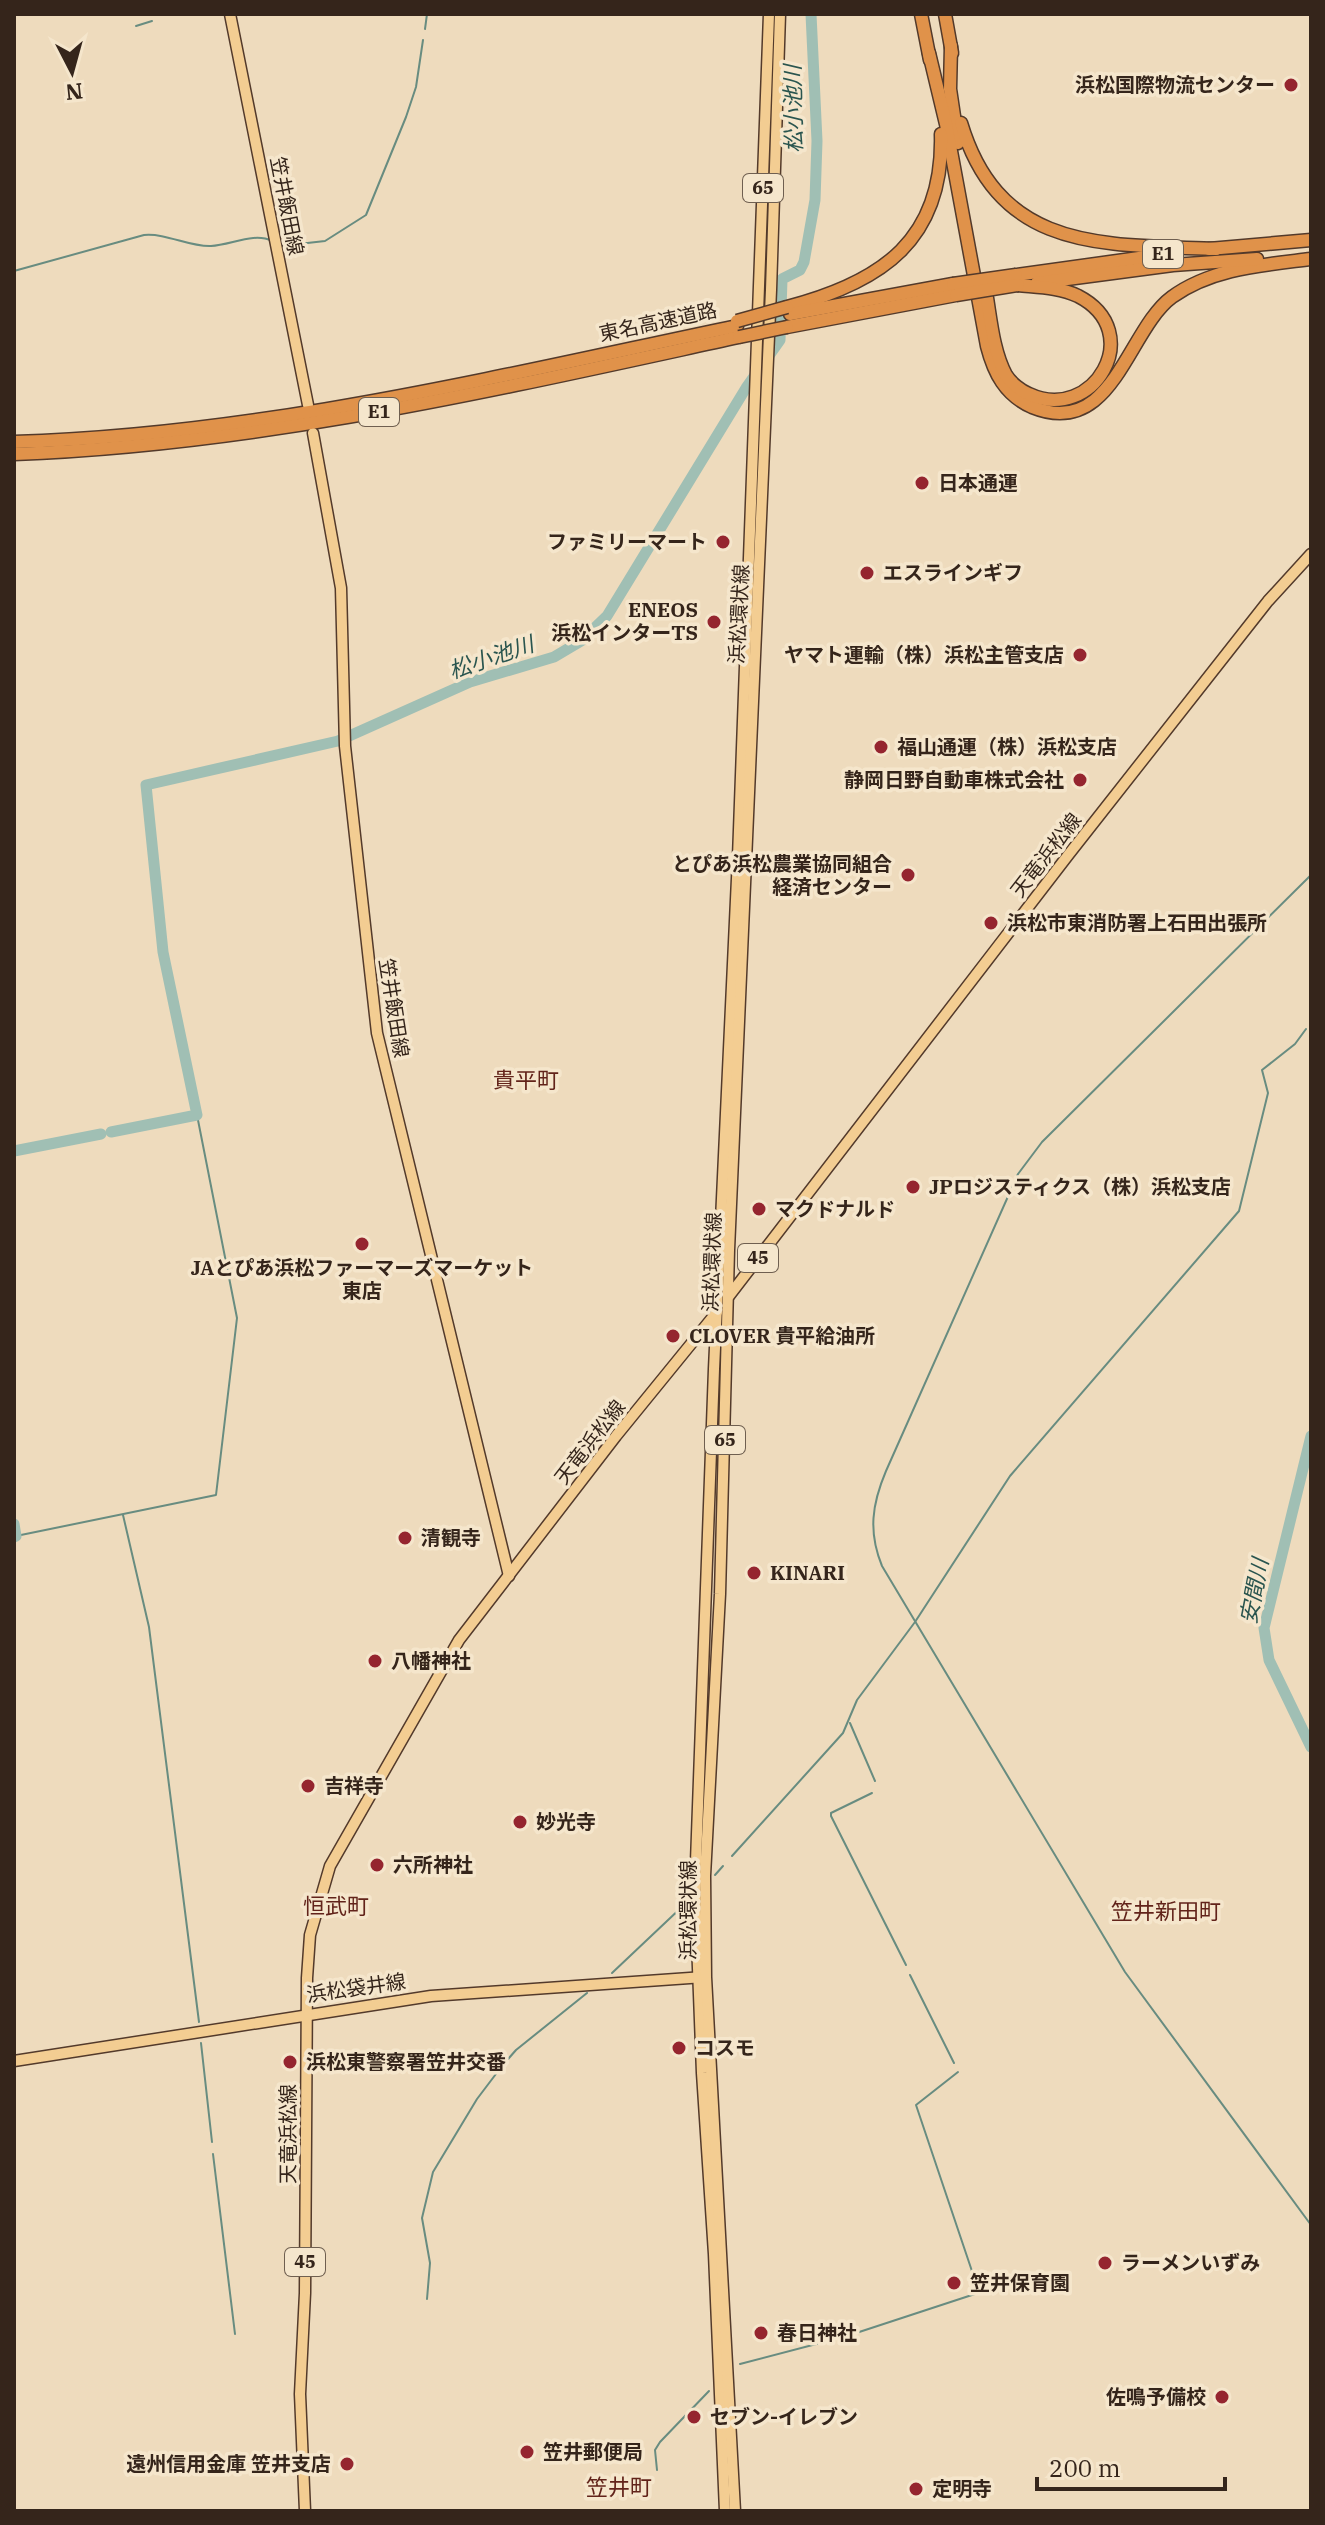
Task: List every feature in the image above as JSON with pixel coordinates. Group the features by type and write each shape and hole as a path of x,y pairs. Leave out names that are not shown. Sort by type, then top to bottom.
{"highway":[{"path":"921,14 946,124 990,357 1002,383 1021,402 1054,412 1071,411 1089,403 1104,393 1116,378 1142,334 1168,299 1216,274 1311,257"},
{"path":"945,14 955,91 966,141 975,162 1015,211 1036,224 1094,242 1216,249"},
{"path":"951,46 950,89 955,129 991,319 1007,377 1021,391 1055,401 1094,385 1105,371 1110,352 1111,332 1103,316 1076,295 1017,280"},
{"path":"787,316 885,265 903,250 930,210 938,188 942,159 941,127 929,53"},
{"name":"東名高速道路","path":"14,454 167,443 338,420 484,392 787,316 1017,280 1117,259 1311,240"},
{"name":"東名高速道路","path":"1017,280 1173,265 1311,257"},
{"name":"東名高速道路","path":"14,442 165,432 336,409 738,328"}],"main road":[{"name":"笠井飯田線","path":"230,14 308,405"},
{"name":"浜松環状線","path":"735,2511 702,1977 720,1594 729,1250 761,365 769,14"},
{"name":"浜松環状線","path":"725,2511 697,1820 756,380 767,346 780,14"},
{"name":"笠井飯田線","path":"313,433 341,588 345,740 377,1033 509,1576"},
{"name":"天竜浜松線","path":"305,2511 300,2394 305,2293 310,1935 330,1866 459,1640 1259,611 1311,554"},
{"path":"729,1250 733,1258 741,1263 756,1261"},
{"name":"浜松袋井線","path":"14,2061 431,1996 702,1977"}],"waterway":[{"path":"425,29 427,14"},
{"name":"松小池川","path":"111,1132 197,1115 163,952 146,785 338,741 470,682 554,657 581,641 607,616 746,388 780,340 782,279 800,270 804,262 815,200 817,141 811,14"},
{"path":"136,26 152,21"},
{"path":"281,246 325,241 366,215 416,87 423,40"},
{"path":"14,271 144,235 203,246 250,238 272,241"},
{"path":"1311,875 1042,1142 1018,1174 886,1471 875,1507 873,1530 882,1566 1125,1972 1311,2225"},
{"path":"732,1856 843,1733 857,1700 915,1622 1010,1476 1239,1211 1268,1093 1262,1070 1295,1044 1306,1029"},
{"path":"16,1536 216,1495 237,1318 197,1115"},
{"name":"松小池川","path":"14,1151 101,1134"},
{"name":"安間川","path":"1311,1436 1264,1628 1269,1660 1311,1747"},
{"path":"123,1515 149,1627 199,2022"},
{"name":"松小池川","path":"14,1524 14,1537"},
{"path":"850,1723 875,1781"},
{"path":"872,1793 831,1813 831,1816 906,1965"},
{"path":"715,1875 723,1866"},
{"path":"612,1973 685,1904"},
{"path":"910,1975 954,2063"},
{"path":"427,2299 430,2263 422,2218 433,2172 477,2099 502,2066 516,2050 587,1993"},
{"path":"201,2043 212,2142"},
{"path":"958,2072 916,2105 977,2286"},
{"path":"213,2154 235,2334"},
{"path":"740,2364 847,2336 978,2293"},
{"path":"657,2470 655,2450 660,2442 709,2391"}],"place":[{"name":"浜松国際物流センター","path":"1291,85"},
{"name":"日本通運","path":"922,483"},
{"name":"ファミリーマート","path":"723,542"},
{"name":"エスラインギフ","path":"867,573"},
{"name":"ENEOS 浜松インターTS","path":"714,622"},
{"name":"ヤマト運輸（株）浜松主管支店","path":"1080,655"},
{"name":"福山通運（株）浜松支店","path":"881,747"},
{"name":"静岡日野自動車株式会社","path":"1080,780"},
{"name":"とぴあ浜松農業協同組合 経済センター","path":"908,875"},
{"name":"浜松市東消防署上石田出張所","path":"991,923"},
{"name":"JPロジスティクス（株）浜松支店","path":"913,1187"},
{"name":"マクドナルド","path":"759,1209"},
{"name":"JAとぴあ浜松ファーマーズマーケット 東店","path":"362,1244"},
{"name":"CLOVER 貴平給油所","path":"673,1336"},
{"name":"清観寺","path":"405,1538"},
{"name":"KINARI","path":"754,1573"},
{"name":"八幡神社","path":"375,1661"},
{"name":"吉祥寺","path":"308,1786"},
{"name":"妙光寺","path":"520,1822"},
{"name":"六所神社","path":"377,1865"},
{"name":"コスモ","path":"679,2048"},
{"name":"浜松東警察署笠井交番","path":"290,2062"},
{"name":"ラーメンいずみ","path":"1105,2263"},
{"name":"笠井保育園","path":"954,2283"},
{"name":"春日神社","path":"761,2333"},
{"name":"佐鳴予備校","path":"1222,2397"},
{"name":"セブン-イレブン","path":"694,2417"},
{"name":"笠井郵便局","path":"527,2452"},
{"name":"遠州信用金庫 笠井支店","path":"347,2464"},
{"name":"定明寺","path":"916,2489"}],"district":[{"name":"貴平町","path":"526,1080"},
{"name":"恒武町","path":"336,1906"},
{"name":"笠井新田町","path":"1166,1911"},
{"name":"笠井町","path":"619,2487"}]}
